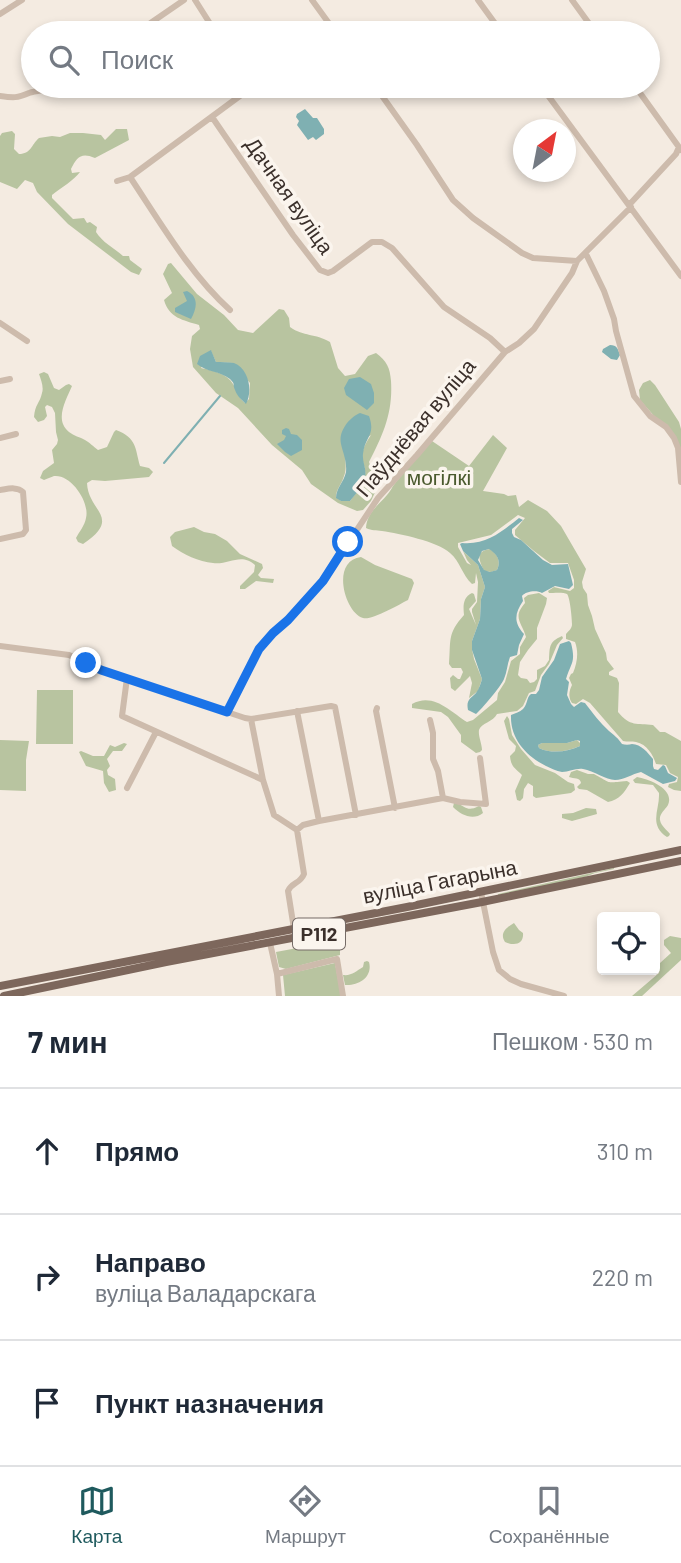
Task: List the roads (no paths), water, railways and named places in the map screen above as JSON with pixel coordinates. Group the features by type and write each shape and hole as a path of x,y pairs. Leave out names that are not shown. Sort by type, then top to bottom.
{"main road":[{"name":"вуліца Гагарына","path":"0,986 223,947 270,943 482,902 681,850"},
{"name":"вуліца Гагарына","path":"4,996 294,929 481,892 619,868 681,861"},
{"path":"350,918 352,927"}],"street":[{"path":"0,15 22,0"},
{"path":"153,21 184,0"},
{"path":"195,0 208,21"},
{"path":"312,0 327,21"},
{"path":"478,0 493,21"},
{"path":"572,0 587,21"},
{"path":"0,96 21,97"},
{"path":"117,181 130,177 237,98"},
{"path":"384,98 453,200 473,218 533,258 578,261"},
{"path":"550,98 681,276"},
{"path":"644,98 680,148"},
{"name":"Дачная вуліца","path":"212,117 320,270 328,273 333,271 372,242 382,242"},
{"name":"Паўднёвая вуліца","path":"227,712 259,649 335,566 378,498 505,352 534,329 578,261 680,148"},
{"path":"130,177 206,286 230,310"},
{"name":"Паўднёвая вуліца","path":"382,242 392,248 444,307 490,338 505,352"},
{"path":"586,254 614,319 634,396 650,416 666,427 674,438 678,448 681,482"},
{"path":"0,323 27,341"},
{"path":"0,381 10,379"},
{"path":"0,438 16,435"},
{"path":"0,489 15,488 23,492 26,530 23,534 0,539"},
{"path":"0,646 69,656 94,667 251,719 335,707 356,815"},
{"path":"127,678 122,716 263,780"},
{"path":"377,708 395,808"},
{"path":"297,711 319,821"},
{"path":"251,719 263,780 274,815 297,830 304,874 288,891 294,929"},
{"path":"430,720 433,759 443,798"},
{"path":"127,788 156,732"},
{"path":"297,830 303,825 319,821 443,798 484,805 486,803 480,758"},
{"path":"481,892 495,961 502,973 522,984 564,996"},
{"path":"270,943 279,996"},
{"path":"276,974 337,959 344,996"},
{"path":"36,979 38,989"}],"water":[{"path":"305,109 313,118 317,118 324,129 324,134 316,140 313,137 308,140 297,125 297,114"},
{"path":"187,291 194,296 196,303 191,319 175,312 175,308 187,301 183,292"},
{"path":"610,345 618,349 620,355 617,360 602,352"},
{"path":"211,350 216,362 234,363 243,370 249,387 246,404 237,394 230,379 197,364 200,356"},
{"path":"360,377 371,384 374,393 374,403 367,410 346,395 344,388 349,379"},
{"path":"360,413 369,416 371,423 371,432 363,454 365,477 350,501 341,501 336,498 337,491 346,472 341,434 349,421"},
{"path":"286,428 302,440 302,450 291,456 277,444 284,440 286,436 282,434 282,430"},
{"path":"519,518 523,520 512,529 514,537 552,565 568,564 573,585 569,589 555,586 542,593 532,592 522,596 523,601 516,618 524,634 517,655 510,657 502,682 476,714 468,710 468,704 482,679 472,650 472,641 480,619 485,587 478,565 463,551 460,544 486,540","holes":["482,551 492,551 499,564 497,570 490,572 484,570 478,560"]},
{"path":"569,641 571,643 573,655 566,679 569,682 567,695 571,704 574,707 581,702 585,703 602,725 622,744 641,747 653,759 654,769 665,766 668,773 677,778 675,781 663,784 641,772 615,780 583,769 560,772 526,752 513,732 511,715 523,709 529,696 539,690 542,677 554,660 560,644","holes":["580,741 580,746 559,752 544,750 538,745"]}],"waterway":[{"path":"164,463 220,396"}],"park label":[{"name":"могілкі","path":"439,478"}]}
